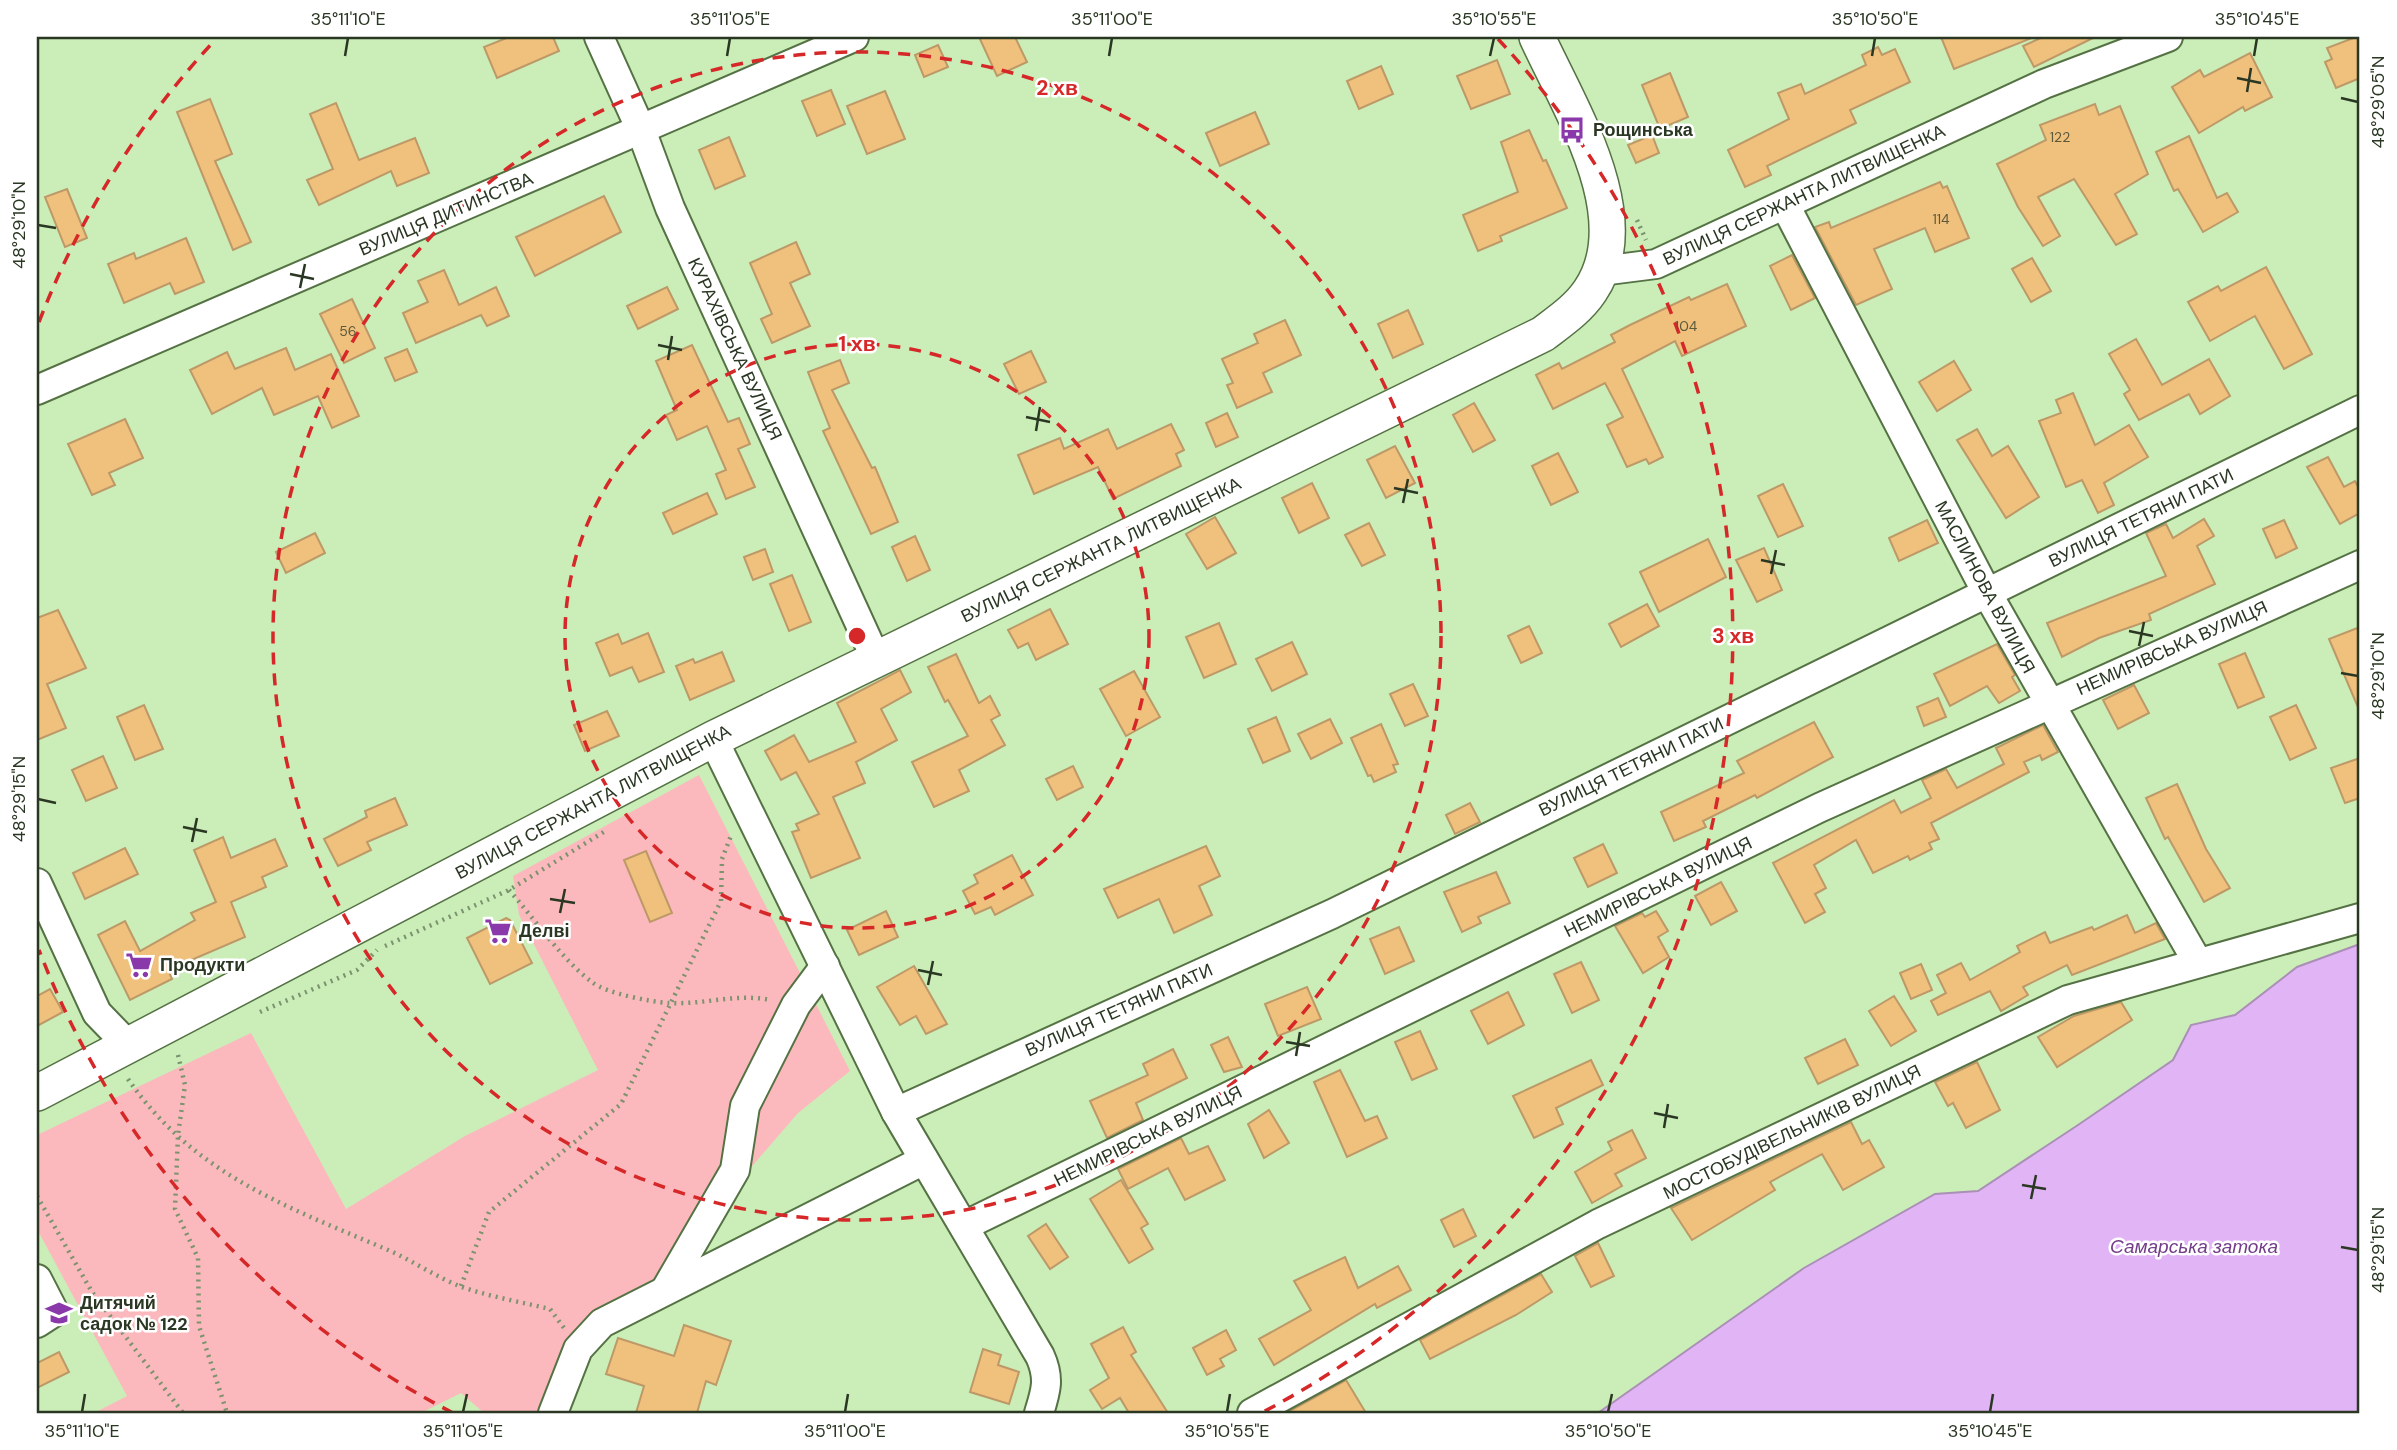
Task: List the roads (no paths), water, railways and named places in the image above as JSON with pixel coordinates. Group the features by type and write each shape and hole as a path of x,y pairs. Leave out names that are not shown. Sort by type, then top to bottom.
{"main road":[{"path":"1537,37 1602,187 1609,218 1609,237 1601,271"},
{"name":"ВУЛИЦЯ СЕРЖАНТА ЛИТВИЩЕНКА","path":"37,1093 713,739 1543,334 1578,306 1601,271"}],"street":[{"name":"КУРАХІВСЬКА ВУЛИЦЯ","path":"599,37 641,130 670,208 876,659"},
{"name":"ВУЛИЦЯ ДИТИНСТВА","path":"37,390 854,37"},
{"name":"ВУЛИЦЯ СЕРЖАНТА ЛИТВИЩЕНКА","path":"1601,271 1656,264 2044,84 2168,37"},
{"name":"МАСЛИНОВА ВУЛИЦЯ","path":"1785,205 1987,593 2198,963"},
{"name":"ВУЛИЦЯ ТЕТЯНИ ПАТИ","path":"896,1112 1332,914 2360,410"},
{"name":"НЕМИРІВСЬКА ВУЛИЦЯ","path":"964,1226 1819,808 2360,565"},
{"path":"713,739 896,1112 1040,1356 1047,1371 1048,1386 1060,1413"},
{"path":"37,883 97,1013 128,1045"},
{"name":"МОСТОБУДІВЕЛЬНИКІВ ВУЛИЦЯ","path":"1252,1413 1598,1224 2068,1000 2360,918"},
{"path":"666,1289 735,1170 745,1107 796,1006 825,966"},
{"path":"553,1413 578,1349 602,1322 924,1160"},
{"path":"37,1279 54,1312 37,1323"},
{"path":"1039,1413 1048,1386"}],"water":[{"name":"Самарська затока","path":"2360,944 2360,1413 1598,1413 1804,1268 1935,1194 1978,1191 2173,1060 2191,1025 2235,1015 2297,967"}],"place":[{"name":"Рощинська","path":"1572,130"},
{"name":"Делві","path":"498,931"},
{"name":"Продукти","path":"139,965"},
{"name":"Дитячий садок № 122","path":"59,1313"}]}
